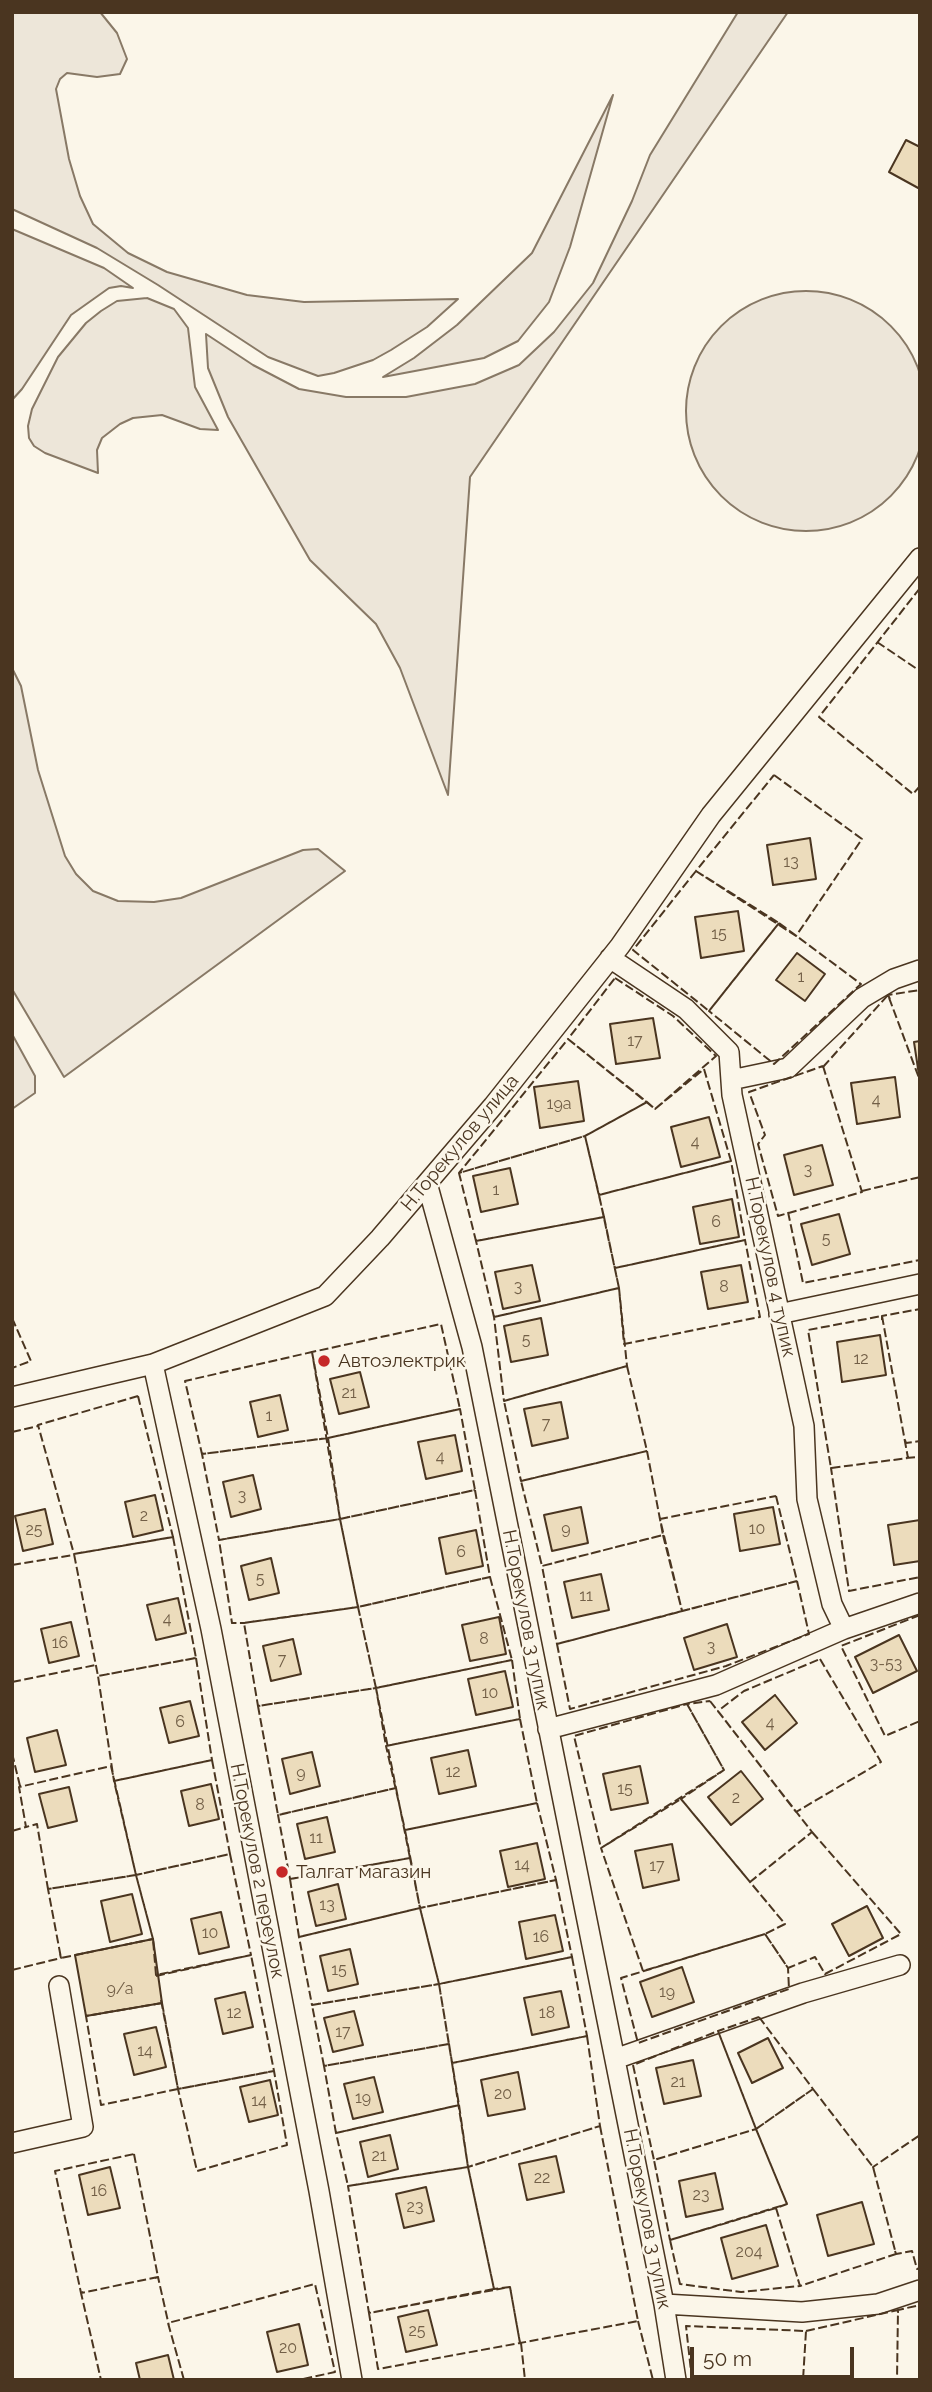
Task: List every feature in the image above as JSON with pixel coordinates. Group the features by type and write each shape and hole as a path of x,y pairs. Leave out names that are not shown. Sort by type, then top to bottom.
{"street":[{"name":"Н.Торекулов улица","path":"12,1397 153,1364 325,1296 380,1238 493,1106 610,958 711,815 920,558"},
{"name":"Н.Торекулов 4 тупик","path":"610,958 686,1009 729,1052 732,1095 804,1426 807,1499 832,1604 844,1629"},
{"path":"731,1080 788,1068 862,998 894,979 920,970"},
{"name":"Н.Торекулов 3 тупик","path":"427,1183 472,1347 664,2304 676,2380"},
{"path":"779,1314 920,1284"},
{"name":"Н.Торекулов 2 переулок","path":"153,1364 211,1629 319,2192 352,2380"},
{"path":"548,1729 716,1685 822,1641 844,1629 920,1603"},
{"path":"615,2059 803,1993 900,1965"},
{"path":"12,2143 83,2127 59,1986"},
{"path":"664,2304 802,2312 878,2304 920,2290"}],"shaded area":[{"path":"12,12 100,12 117,33 127,59 120,74 97,77 67,73 60,79 56,89 69,159 80,196 93,224 128,253 167,272 247,295 304,302 458,299 427,327 373,360 318,376 268,357 97,248 12,209"},
{"path":"738,12 788,12 470,477 448,795 400,668 376,624 310,560 228,417 208,368 206,334 253,365 299,389 346,397 406,397 475,384 519,365 554,332 593,283 632,201 650,155"},
{"path":"613,95 570,247 549,302 518,341 484,358 383,377 414,358 457,325 532,253"},
{"path":"12,229 104,268 133,288 109,288 71,315 12,400"},
{"path":"806,291 852,300 873,311 891,326 906,344 917,365 926,411 917,457 906,478 891,496 873,511 852,522 806,531 760,522 739,511 721,496 706,478 695,457 686,411 695,365 706,344 721,326 739,311 760,300"},
{"path":"147,298 174,309 188,328 195,387 218,430 200,429 162,415 133,418 102,438 97,450 98,473 45,453 34,446 29,438 28,426 32,409 58,357 86,323 101,311 117,301"},
{"path":"12,668 21,686 38,770 65,856 76,874 93,891 118,901 154,902 181,898 303,850 318,849 345,871 64,1077 12,989"},
{"path":"12,1034 35,1076 35,1093 12,1109"}],"building":[{"path":"906,140 920,147 920,189 889,172"},
{"path":"810,838 816,879 773,885 767,845"},
{"path":"738,911 744,951 701,958 695,917"},
{"path":"797,953 825,974 805,1001 776,980"},
{"path":"653,1018 660,1058 616,1064 610,1024"},
{"path":"920,1041 920,1082 914,1042"},
{"path":"895,1077 900,1117 857,1124 851,1083"},
{"path":"578,1081 584,1121 540,1128 534,1087"},
{"path":"709,1117 720,1157 681,1167 671,1127"},
{"path":"822,1145 833,1185 794,1195 784,1155"},
{"path":"510,1168 518,1204 481,1212 473,1176"},
{"path":"732,1199 739,1237 700,1244 693,1207"},
{"path":"839,1214 850,1254 812,1265 801,1224"},
{"path":"532,1265 540,1301 503,1309 495,1272"},
{"path":"741,1265 748,1302 708,1309 701,1272"},
{"path":"541,1318 548,1355 511,1362 504,1326"},
{"path":"880,1335 886,1375 842,1382 837,1342"},
{"path":"360,1372 369,1407 339,1414 330,1379"},
{"path":"280,1395 288,1430 258,1437 250,1402"},
{"path":"561,1402 568,1438 532,1446 524,1409"},
{"path":"455,1435 462,1471 426,1479 418,1442"},
{"path":"253,1475 261,1509 231,1517 223,1482"},
{"path":"155,1495 163,1530 133,1537 125,1502"},
{"path":"581,1507 588,1543 552,1551 544,1515"},
{"path":"773,1507 780,1544 740,1551 734,1514"},
{"path":"45,1509 53,1544 23,1551 15,1516"},
{"path":"920,1520 920,1561 894,1565 888,1525"},
{"path":"476,1530 483,1566 446,1574 439,1538"},
{"path":"271,1558 279,1593 249,1600 241,1566"},
{"path":"601,1574 609,1610 572,1618 564,1582"},
{"path":"178,1598 186,1633 156,1640 147,1605"},
{"path":"499,1617 506,1654 470,1661 462,1625"},
{"path":"71,1622 79,1656 49,1663 41,1629"},
{"path":"727,1624 737,1657 694,1670 684,1638"},
{"path":"899,1635 917,1671 873,1693 855,1657"},
{"path":"293,1639 301,1674 271,1681 263,1646"},
{"path":"505,1671 513,1707 476,1715 468,1679"},
{"path":"775,1695 797,1723 765,1750 742,1722"},
{"path":"190,1701 199,1736 169,1743 160,1708"},
{"path":"57,1730 66,1765 35,1772 27,1738"},
{"path":"468,1750 476,1786 439,1794 431,1758"},
{"path":"312,1752 320,1786 290,1794 282,1759"},
{"path":"640,1766 648,1803 611,1810 603,1774"},
{"path":"741,1771 763,1799 731,1825 708,1797"},
{"path":"211,1784 219,1819 189,1826 181,1791"},
{"path":"69,1787 77,1821 48,1828 39,1794"},
{"path":"327,1817 335,1852 305,1859 297,1824"},
{"path":"537,1843 545,1879 508,1887 500,1851"},
{"path":"672,1844 679,1880 643,1888 635,1851"},
{"path":"338,1884 346,1919 316,1926 308,1892"},
{"path":"132,1894 142,1934 110,1942 101,1901"},
{"path":"867,1906 883,1938 849,1956 832,1924"},
{"path":"221,1912 229,1947 199,1954 191,1919"},
{"path":"555,1915 563,1951 526,1959 519,1922"},
{"path":"153,1939 162,2003 86,2016 75,1955"},
{"path":"350,1949 358,1984 328,1991 320,1956"},
{"path":"682,1967 694,2002 652,2017 640,1982"},
{"path":"561,1991 569,2027 532,2035 524,1998"},
{"path":"245,1992 253,2027 223,2034 215,1999"},
{"path":"354,2011 363,2045 333,2052 324,2018"},
{"path":"156,2027 166,2067 134,2075 124,2034"},
{"path":"768,2038 783,2068 752,2083 738,2053"},
{"path":"693,2060 701,2096 664,2104 656,2068"},
{"path":"518,2072 525,2109 488,2116 481,2080"},
{"path":"374,2077 383,2112 353,2119 344,2084"},
{"path":"270,2080 278,2115 249,2122 240,2087"},
{"path":"390,2135 398,2169 368,2177 360,2142"},
{"path":"556,2156 564,2192 527,2200 519,2164"},
{"path":"110,2167 120,2208 88,2215 79,2175"},
{"path":"715,2173 723,2209 686,2217 679,2181"},
{"path":"426,2187 434,2221 404,2228 396,2194"},
{"path":"862,2202 874,2244 828,2256 817,2215"},
{"path":"766,2225 778,2266 732,2279 721,2238"},
{"path":"428,2310 437,2345 406,2352 398,2317"},
{"path":"299,2324 308,2365 277,2372 267,2332"},
{"path":"168,2355 174,2380 140,2380 136,2363"}],"fence":[{"path":"920,588 819,717 913,794 920,786"},
{"path":"877,642 920,671"},
{"path":"774,775 862,839 796,936 696,871 774,775"},
{"path":"696,871 779,923 709,1011 633,950 696,871"},
{"path":"779,923 861,984 774,1064 709,1011 779,923"},
{"path":"615,978 673,1016 716,1056 655,1109 568,1039 615,978"},
{"path":"890,999 888,995 920,990"},
{"path":"823,1067 888,995 919,1078"},
{"path":"568,1039 647,1102 585,1136 459,1173 568,1039"},
{"path":"823,1066 862,1192 778,1216 758,1144 765,1135 749,1092 823,1066"},
{"path":"704,1069 731,1161 599,1195 585,1136 647,1102 655,1109 704,1069"},
{"path":"585,1136 604,1217 476,1241 459,1173 585,1136"},
{"path":"615,1268 745,1240 731,1161 599,1195 619,1288 624,1344 760,1317 745,1240 615,1268"},
{"path":"862,1191 920,1177"},
{"path":"788,1212 803,1283 920,1260"},
{"path":"604,1217 619,1288 494,1317 476,1241 604,1217"},
{"path":"619,1288 627,1366 504,1401 494,1317 619,1288"},
{"path":"882,1320 882,1316 920,1309"},
{"path":"882,1316 908,1458 831,1468 808,1330 882,1316"},
{"path":"12,1318 31,1361 12,1368"},
{"path":"328,1438 460,1409 441,1324 312,1352 340,1519 475,1490 460,1409 328,1438"},
{"path":"312,1352 328,1438 202,1454 185,1381 312,1352"},
{"path":"627,1366 647,1451 521,1481 504,1401 627,1366"},
{"path":"138,1396 173,1537 74,1554 38,1425 138,1396"},
{"path":"12,1432 38,1426"},
{"path":"328,1438 340,1519 219,1540 202,1454 328,1438"},
{"path":"905,1440 906,1443 920,1441"},
{"path":"647,1451 663,1535 542,1566 521,1481 647,1451"},
{"path":"906,1458 920,1457"},
{"path":"833,1468 849,1591 920,1577"},
{"path":"475,1490 490,1577 358,1607 340,1519 475,1490"},
{"path":"776,1496 797,1581 682,1611 660,1519 776,1496"},
{"path":"340,1519 358,1607 232,1623 219,1540 340,1519"},
{"path":"663,1535 682,1611 557,1644 542,1566 663,1535"},
{"path":"173,1537 196,1658 98,1676 74,1554 173,1537"},
{"path":"12,1565 74,1555"},
{"path":"490,1577 512,1660 376,1688 358,1607 490,1577"},
{"path":"797,1581 809,1634 726,1666 570,1709 557,1644 797,1581"},
{"path":"358,1607 376,1688 258,1706 244,1623 358,1607"},
{"path":"920,1615 841,1646 885,1736 920,1721"},
{"path":"196,1658 212,1760 114,1781 98,1676 196,1658"},
{"path":"820,1659 881,1762 796,1812 718,1711 744,1691 820,1659"},
{"path":"512,1660 520,1719 386,1746 376,1688 512,1660"},
{"path":"12,1682 96,1665"},
{"path":"376,1688 396,1788 278,1815 258,1706 376,1688"},
{"path":"710,1701 812,1832 750,1882 681,1799 724,1770 687,1704 710,1701"},
{"path":"687,1704 724,1770 601,1848 574,1736 687,1704"},
{"path":"520,1719 537,1803 405,1830 386,1746 520,1719"},
{"path":"12,1753 20,1786"},
{"path":"212,1760 230,1854 136,1875 114,1781 212,1760"},
{"path":"111,1766 136,1875 48,1889 37,1824 26,1827 19,1787 111,1766"},
{"path":"396,1788 410,1858 290,1879 278,1815 396,1788"},
{"path":"681,1799 785,1924 765,1934 643,1971 601,1848 681,1799"},
{"path":"537,1803 556,1880 420,1908 405,1830 537,1803"},
{"path":"12,1831 26,1827"},
{"path":"812,1832 901,1934 825,1974 815,1957 788,1968 765,1934 785,1924 750,1882 812,1832"},
{"path":"230,1854 251,1955 156,1975 153,1939 136,1875 230,1854"},
{"path":"410,1858 420,1908 299,1937 290,1879 410,1858"},
{"path":"136,1875 153,1939 61,1958 48,1889 136,1875"},
{"path":"556,1880 572,1957 439,1984 420,1908 556,1880"},
{"path":"420,1908 439,1984 312,2005 299,1937 420,1908"},
{"path":"765,1934 788,1968 789,1989 638,2043 621,1978 765,1934"},
{"path":"12,1970 61,1958 60,1954"},
{"path":"156,1976 251,1955 274,2071 178,2089"},
{"path":"572,1957 587,2036 452,2063 439,1984 572,1957"},
{"path":"439,1984 449,2044 324,2066 312,2005 439,1984"},
{"path":"161,2000 178,2089 197,2171 287,2145 274,2071 178,2089"},
{"path":"162,2003 178,2089 101,2105 86,2016 162,2003"},
{"path":"759,2017 813,2089 756,2129 718,2031 759,2017"},
{"path":"718,2031 756,2129 654,2160 633,2065 718,2031"},
{"path":"587,2036 600,2126 468,2167 452,2063 587,2036"},
{"path":"449,2044 459,2105 336,2133 324,2066 449,2044"},
{"path":"813,2089 873,2167 896,2254 800,2286 776,2208 787,2204 756,2129 813,2089"},
{"path":"459,2105 468,2167 348,2186 336,2133 459,2105"},
{"path":"12,2109 12,2115"},
{"path":"600,2126 638,2321 520,2343 510,2287 494,2289 468,2167 600,2126"},
{"path":"756,2129 787,2204 670,2240 654,2160 756,2129"},
{"path":"874,2170 873,2167 920,2135"},
{"path":"134,2154 158,2277 81,2293 55,2171 134,2154"},
{"path":"468,2167 494,2289 369,2313 348,2186 468,2167"},
{"path":"776,2208 800,2286 741,2292 680,2284 670,2240 776,2208"},
{"path":"895,2251 896,2254 912,2251 917,2269 920,2268"},
{"path":"155,2278 158,2277 169,2326"},
{"path":"184,2380 168,2323 315,2284 335,2372 299,2380"},
{"path":"510,2287 520,2343 378,2369 369,2313 510,2287"},
{"path":"83,2292 81,2293 101,2380"},
{"path":"898,2313 898,2310 920,2305"},
{"path":"806,2331 898,2310 897,2380"},
{"path":"638,2321 653,2380"},
{"path":"692,2380 686,2326 806,2331 803,2380"},
{"path":"521,2343 525,2380"}],"place":[{"name":"Автоэлектрик","path":"324,1361"},
{"name":"Талгат магазин","path":"282,1872"}]}
